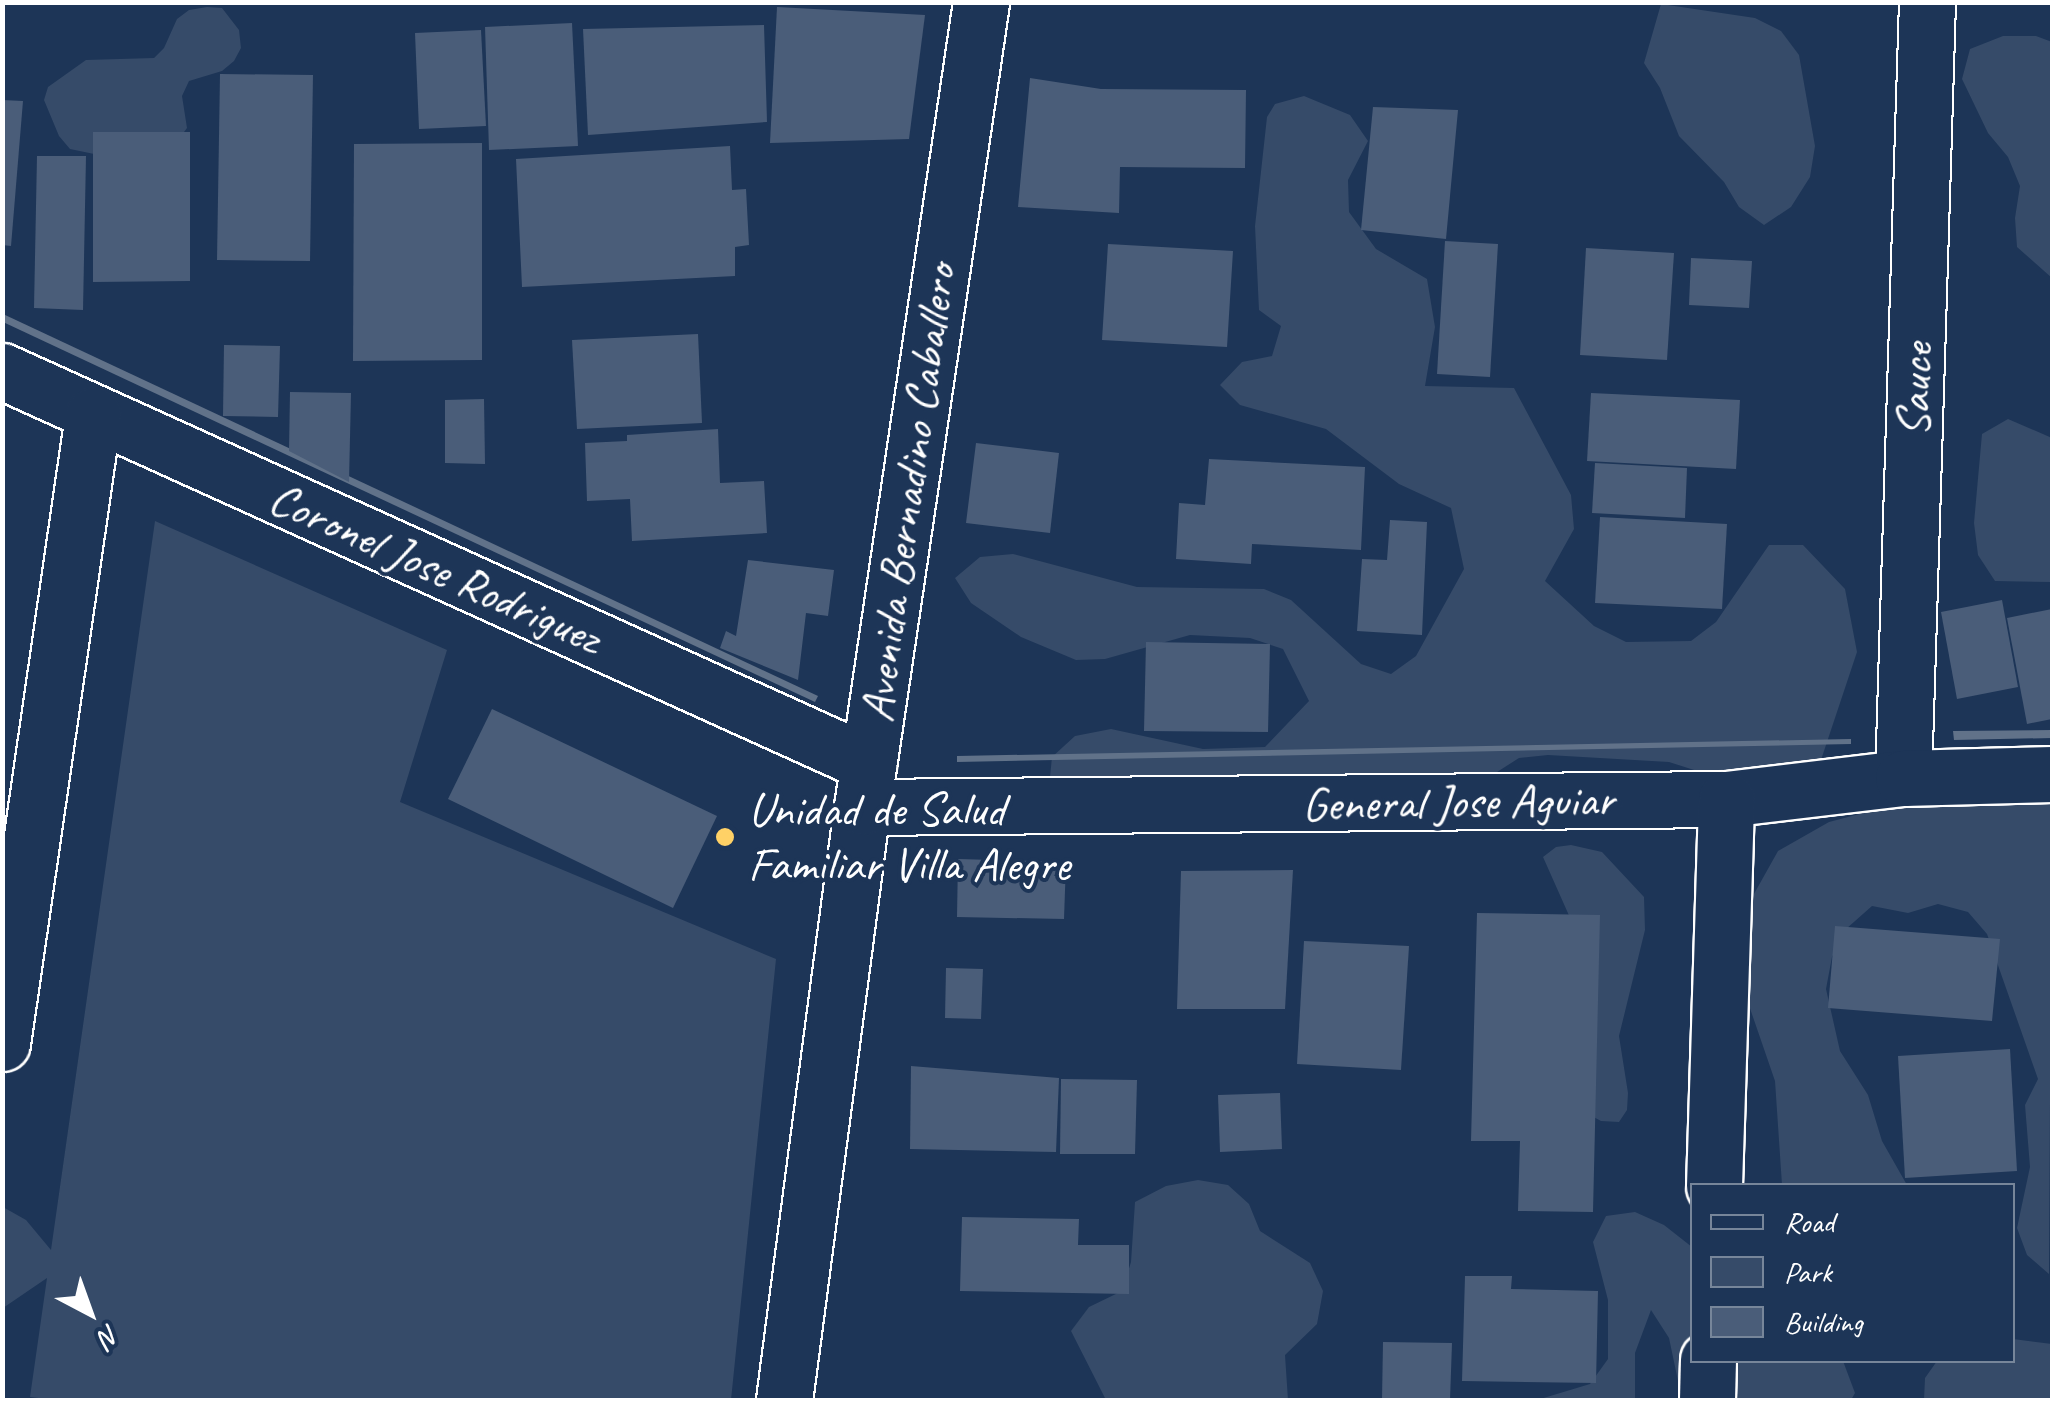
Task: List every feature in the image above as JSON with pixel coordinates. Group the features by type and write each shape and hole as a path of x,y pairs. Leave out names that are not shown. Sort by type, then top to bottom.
{"street":[{"name":"Avenida Bernadino Caballero","path":"784,1400 865,785 981,2"},
{"name":"Sauce","path":"1903,778 1927,2"},
{"name":"Coronel Jose Rodriguez","path":"2,371 865,785"},
{"path":"2,1043 94,415"},
{"name":"General Jose Aguiar","path":"865,785 1726,799 1903,778 2052,774"},
{"path":"1714,1183 1726,799"},
{"path":"1707,1400 1708,1363"}],"green space":[{"path":"1661,4 1755,18 1781,31 1799,55 1815,146 1810,177 1791,207 1764,225 1739,207 1724,182 1679,136 1660,88 1644,63"},
{"path":"222,8 239,30 241,48 222,71 189,81 182,96 187,128 178,140 99,155 70,149 59,136 44,100 48,87 86,60 154,58 164,48 177,19 189,10"},
{"path":"2003,36 2036,36 2052,42 2052,278 2017,247 2015,218 2020,186 2008,157 1988,133 1962,79 1970,49"},
{"path":"1304,96 1350,115 1368,141 1348,180 1349,212 1376,249 1427,279 1435,327 1425,386 1514,388 1571,495 1574,529 1545,581 1594,626 1626,642 1691,641 1716,622 1769,545 1803,545 1845,589 1857,652 1817,772 1763,792 1669,762 1548,755 1519,758 1439,809 1357,782 1300,774 1242,799 1049,787 1052,757 1075,736 1111,729 1203,749 1265,747 1309,701 1283,649 1250,638 1190,635 1105,659 1076,660 1021,637 971,603 955,578 980,557 1013,554 1137,587 1264,589 1291,600 1361,664 1391,674 1416,656 1464,569 1451,508 1399,484 1326,429 1240,405 1220,385 1242,362 1272,356 1281,326 1259,310 1255,226 1267,117 1275,104"},
{"path":"2008,419 2052,438 2052,582 1995,581 1978,555 1974,523 1982,434"},
{"path":"155,521 447,650 400,802 776,959 731,1400 30,1397 47,1278 3,1308 3,1207 26,1220 51,1250"},
{"path":"2048,749 2052,757 2049,1274 2027,1255 2017,1228 2030,1167 2025,1105 2038,1079 1987,934 1968,912 1938,904 1908,913 1872,906 1846,929 1832,957 1826,989 1840,1051 1868,1095 1882,1141 1906,1183 1782,1183 1775,1081 1744,991 1750,901 1778,851 1829,822 1886,807 1945,806"},
{"path":"1571,845 1602,852 1644,897 1645,930 1619,1036 1628,1093 1627,1110 1619,1122 1601,1121 1588,1114 1575,929 1543,857 1556,847"},
{"path":"1198,1180 1228,1185 1249,1204 1260,1231 1310,1263 1323,1291 1317,1324 1285,1355 1288,1400 1106,1400 1071,1331 1089,1307 1122,1291 1131,1262 1135,1202 1166,1186"},
{"path":"1635,1212 1664,1225 1690,1245 1690,1363 1844,1363 1855,1393 1851,1400 1682,1400 1669,1338 1651,1310 1635,1353 1635,1400 1537,1400 1590,1384 1608,1359 1608,1300 1593,1242 1606,1216"},
{"path":"2015,1339 2052,1344 2052,1400 1924,1400 1925,1378 1936,1363 2015,1363"}],"shaded area":[{"path":"3,314 818,696 815,702 3,322"},
{"path":"2052,730 2052,738 1954,740 1953,731"},
{"path":"1851,739 1851,744 957,762 957,756"}],"building":[{"path":"777,7 925,15 909,139 770,143"},
{"path":"572,23 578,146 489,150 485,27"},
{"path":"764,25 767,122 588,135 583,29"},
{"path":"481,30 486,126 419,129 415,33"},
{"path":"220,74 313,75 310,261 217,260"},
{"path":"1030,78 1101,89 1246,90 1245,168 1120,167 1119,213 1018,207"},
{"path":"2,100 23,101 11,246 2,245"},
{"path":"1373,107 1458,110 1446,239 1361,230"},
{"path":"93,132 190,132 190,281 93,282"},
{"path":"482,143 482,360 353,361 354,144"},
{"path":"730,146 732,190 746,189 749,245 735,247 735,276 522,287 516,159"},
{"path":"37,156 86,156 83,310 34,308"},
{"path":"1445,241 1498,244 1490,377 1437,374"},
{"path":"1108,244 1233,251 1227,347 1102,340"},
{"path":"1586,248 1674,253 1667,360 1580,355"},
{"path":"1691,258 1752,261 1749,308 1689,305"},
{"path":"698,334 702,423 577,429 572,340"},
{"path":"224,345 280,346 278,417 223,416"},
{"path":"290,392 351,393 349,482 289,451"},
{"path":"1591,393 1740,400 1736,469 1587,461"},
{"path":"484,399 485,464 445,463 445,400"},
{"path":"718,429 720,483 764,481 767,533 632,541 630,499 587,501 585,443 627,441 627,435"},
{"path":"976,443 1059,453 1050,533 966,523"},
{"path":"1209,459 1365,467 1361,550 1252,544 1251,564 1176,559 1179,503 1205,505"},
{"path":"1595,463 1687,468 1685,518 1592,513"},
{"path":"1600,517 1727,524 1722,609 1595,603"},
{"path":"1390,520 1427,522 1422,635 1357,631 1362,559 1387,560"},
{"path":"748,560 834,570 828,616 806,613 798,680 720,648 726,631 736,636"},
{"path":"2002,600 2018,687 1957,699 1941,612"},
{"path":"2052,609 2052,719 2027,724 2007,618"},
{"path":"1146,642 1270,644 1268,732 1144,731"},
{"path":"492,709 717,816 673,908 448,799"},
{"path":"958,859 1066,862 1064,919 957,917"},
{"path":"1293,870 1285,1009 1177,1009 1181,871"},
{"path":"1477,913 1600,915 1593,1212 1518,1211 1520,1141 1471,1141"},
{"path":"1835,926 2000,939 1992,1021 1828,1008"},
{"path":"1304,941 1409,946 1401,1070 1297,1064"},
{"path":"946,968 983,969 981,1019 945,1018"},
{"path":"2010,1049 2017,1171 1905,1178 1898,1056"},
{"path":"911,1066 1059,1078 1056,1152 910,1149"},
{"path":"1061,1079 1137,1080 1135,1154 1060,1154"},
{"path":"1280,1093 1282,1149 1220,1152 1218,1095"},
{"path":"962,1217 1079,1219 1078,1245 1129,1245 1129,1294 960,1291"},
{"path":"1465,1276 1512,1276 1511,1289 1598,1291 1596,1383 1462,1381"},
{"path":"1383,1342 1452,1343 1450,1400 1382,1400"}],"place":[{"name":"Unidad de Salud Familiar Villa Alegre","path":"725,837"}]}
